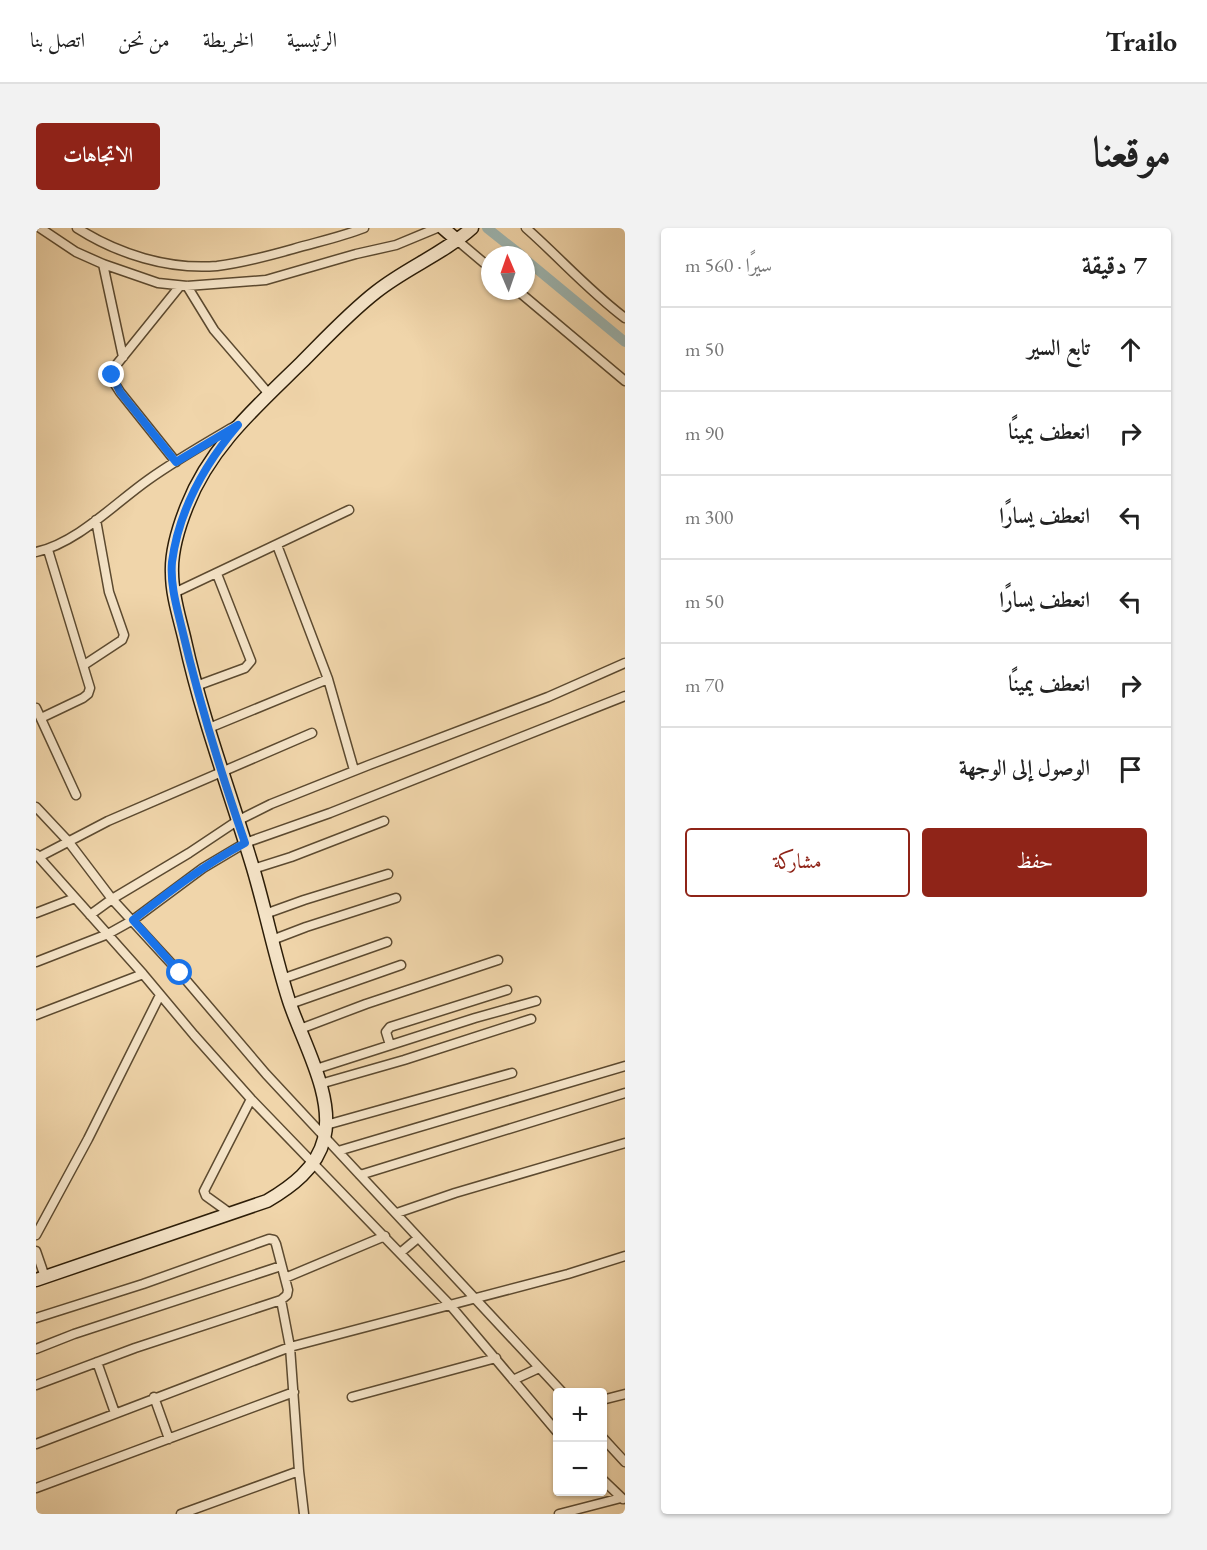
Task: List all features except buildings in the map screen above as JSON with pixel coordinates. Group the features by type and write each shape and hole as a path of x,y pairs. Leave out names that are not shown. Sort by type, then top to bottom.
{"street":[{"path":"40,228 76,252 103,264 158,283 183,286 266,280 396,245 437,228"},
{"path":"76,228 93,238 144,259 193,266 217,266 254,259 364,228"},
{"path":"443,228 465,234 481,256"},
{"path":"526,228 558,256 584,284 625,318"},
{"path":"36,1251 41,1278 267,1201 294,1183 313,1162 325,1131 320,1084 282,979 253,869 196,686 174,593 172,562 186,509 198,479 217,450 238,425 343,321 376,292 465,234"},
{"path":"103,264 123,357"},
{"path":"176,462 113,381 113,369 183,286"},
{"path":"183,286 234,356 269,394"},
{"path":"529,300 625,381"},
{"path":"36,552 48,550 96,520 148,480 238,425"},
{"path":"174,593 349,510"},
{"path":"84,665 122,640 124,635 109,592 96,520"},
{"path":"277,545 328,680 354,770"},
{"path":"40,718 88,694 89,681 48,550"},
{"path":"196,686 245,668 251,661 217,574"},
{"path":"90,915 237,821 272,804 354,770 548,697 625,663"},
{"path":"209,728 328,680"},
{"path":"36,962 108,934 133,920 185,880 245,843 330,813 625,696"},
{"path":"36,708 76,795"},
{"path":"312,733 222,771 37,856 251,1099 450,1305 553,1427"},
{"path":"36,807 68,841 112,899 133,920 240,1045 325,1131 338,1151 558,1388"},
{"path":"253,869 291,857 384,821"},
{"path":"265,914 388,874"},
{"path":"36,913 75,898"},
{"path":"272,940 396,898"},
{"path":"282,979 387,942"},
{"path":"300,1029 498,960"},
{"path":"290,1004 401,965"},
{"path":"36,1015 143,974"},
{"path":"390,1045 386,1032 390,1027 507,990"},
{"path":"36,1235 160,994"},
{"path":"315,1069 536,1001"},
{"path":"320,1084 425,1054 531,1019"},
{"path":"338,1151 625,1066"},
{"path":"325,1131 512,1073"},
{"path":"360,1175 625,1093"},
{"path":"231,1214 206,1196 204,1191 251,1099"},
{"path":"397,1214 455,1193 625,1143"},
{"path":"285,1278 385,1236"},
{"path":"400,1253 418,1238"},
{"path":"36,1318 142,1284 268,1239 274,1240 288,1293 281,1300 36,1385"},
{"path":"36,1444 154,1397 290,1347 625,1257"},
{"path":"36,1349 74,1334 281,1266"},
{"path":"281,1300 290,1347 304,1514"},
{"path":"352,1397 496,1358"},
{"path":"97,1362 115,1413"},
{"path":"513,1380 539,1368"},
{"path":"36,1488 294,1392"},
{"path":"607,1399 625,1394"},
{"path":"154,1397 169,1439"},
{"path":"607,1442 625,1462"},
{"path":"181,1514 299,1471"},
{"path":"607,1483 623,1500"},
{"path":"559,1514 623,1500"}],"waterway":[{"path":"487,228 510,246"},
{"path":"535,267 625,342"}],"route":[{"path":"112,375 120,392 176,462 238,425 217,450 198,479 177,538 172,574 174,593 196,686 245,843 185,880 133,920 180,973"}]}
